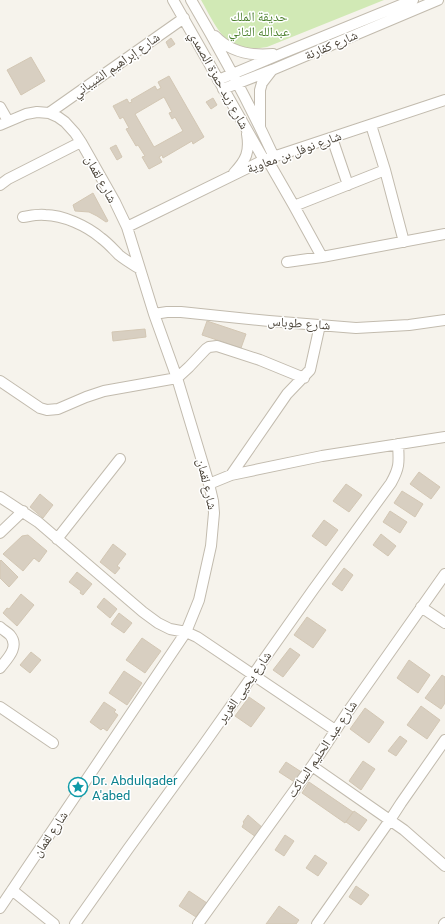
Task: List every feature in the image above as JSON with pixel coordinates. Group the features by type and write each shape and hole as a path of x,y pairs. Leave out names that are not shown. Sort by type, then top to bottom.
{"street":[{"name":"شارع زيد حمزة الصمدي","path":"173,0 245,128 268,159"},
{"name":"شارع زيد حمزة الصمدي","path":"191,0 235,79 260,128 268,159"},
{"name":"شارع كفارنة","path":"221,85 283,53 413,0"},
{"name":"شارع كفارنة","path":"235,79 272,70 426,3 438,0"},
{"name":"شارع إبراهيم الشيباني","path":"50,113 184,18"},
{"path":"208,29 226,46 232,49 256,55 283,53"},
{"path":"260,128 260,90 262,83 272,70"},
{"name":"شارع نوفل بن معاوية","path":"127,227 268,159 445,100"},
{"path":"0,107 4,123 26,114 37,112 50,113"},
{"name":"شارع لقمان","path":"0,908 186,632 199,600 211,546 214,514 209,484 177,378 154,314 127,227 115,202 75,133 65,122 50,113"},
{"path":"370,125 385,170 404,242"},
{"path":"230,177 243,163 248,152 248,138 245,128"},
{"path":"332,138 348,185"},
{"path":"0,185 8,179 81,142"},
{"path":"268,159 322,257"},
{"path":"294,206 385,170"},
{"path":"23,217 43,214 54,215 85,227 100,236 128,262 140,269"},
{"path":"287,262 445,234"},
{"name":"شارع طوباس","path":"154,314 181,312 356,328 409,325 445,320"},
{"path":"231,475 287,394 304,378 310,370 320,325"},
{"path":"0,380 40,408 47,410 58,410 86,397 104,391 177,378 190,367 206,349 217,346 260,360 304,378"},
{"path":"209,484 231,475 322,456 445,437"},
{"name":"شارع يحيى الغرير","path":"75,924 312,590 391,483 398,468 398,444"},
{"path":"57,539 120,459"},
{"path":"0,497 38,522 143,612 158,623 170,629 186,632 206,642 335,730"},
{"path":"0,533 23,511"},
{"name":"شارع عبد الحليم الساكت","path":"198,924 312,766 335,730 445,574"},
{"path":"421,607 445,623"},
{"path":"0,627 10,635 14,645 13,650 0,668"},
{"path":"0,707 53,743"},
{"path":"317,924 445,740"},
{"path":"312,766 404,830 445,866"},
{"path":"12,890 54,924"}],"green space":[{"name":"حديقة الملك عبدالله الثاني","path":"201,0 384,0 267,47 253,49 233,44 225,38"}],"building":[{"path":"171,38 175,44 169,48 166,42"},
{"path":"31,57 45,81 21,95 7,70"},
{"path":"169,76 204,137 193,144 192,141 163,158 162,155 159,157 162,162 149,169 142,157 145,156 138,145 136,146 126,129 129,128 123,117 120,119 113,106 127,99 129,103 132,102 131,100 155,86 157,90 161,88 158,82","holes":["164,97 172,112 169,113 172,119 175,117 183,131 154,147 135,114"]},
{"path":"213,98 217,105 211,109 206,102"},
{"path":"116,145 122,157 117,160 110,148"},
{"path":"93,193 108,221 106,222 89,212 75,211 73,205"},
{"path":"207,321 246,334 241,348 202,335"},
{"path":"145,329 146,337 113,341 112,332"},
{"path":"419,472 440,487 431,499 410,484"},
{"path":"346,484 362,495 349,512 333,501"},
{"path":"402,491 423,504 415,517 394,503"},
{"path":"40,494 53,505 43,518 30,507"},
{"path":"390,511 407,522 400,533 383,522"},
{"path":"324,520 338,530 326,546 312,536"},
{"path":"381,534 396,546 388,556 373,545"},
{"path":"28,535 47,551 39,562 34,558 23,571 3,554 22,536"},
{"path":"113,544 126,554 117,566 120,568 115,574 100,562"},
{"path":"1,560 18,577 9,587 0,578"},
{"path":"344,568 353,575 342,591 332,584"},
{"path":"77,572 92,584 83,595 80,593 81,591 69,582"},
{"path":"21,594 34,605 17,626 3,613 7,608 9,609"},
{"path":"104,598 117,609 110,618 97,607"},
{"path":"119,613 132,623 124,633 111,624"},
{"path":"307,617 326,630 313,648 294,635"},
{"path":"142,638 161,651 145,673 126,660"},
{"path":"290,648 300,655 283,677 273,670"},
{"path":"31,652 41,660 30,673 20,665"},
{"path":"409,660 430,675 418,693 397,678"},
{"path":"124,671 142,683 127,705 109,693"},
{"path":"442,675 445,677 445,703 441,709 425,698"},
{"path":"249,697 265,708 251,727 235,716"},
{"path":"104,702 116,710 114,712 118,715 107,731 103,728 101,730 90,722"},
{"path":"421,706 440,720 427,739 407,725"},
{"path":"365,708 384,722 369,743 350,729"},
{"path":"400,736 407,741 396,756 388,751"},
{"path":"363,761 375,769 361,790 349,781"},
{"path":"286,762 303,773 296,783 279,772"},
{"path":"309,782 353,812 345,823 302,793"},
{"path":"354,811 367,820 359,831 346,822"},
{"path":"248,815 263,828 256,837 242,827 243,822"},
{"path":"285,835 294,841 284,856 275,850"},
{"path":"315,855 327,863 318,876 306,868"},
{"path":"356,886 369,895 361,905 349,897"},
{"path":"189,891 207,903 202,913 199,912 196,917 179,906"},
{"path":"279,906 299,920 296,924 266,924"}],"place":[{"name":"Dr. Abdulqader A'abed","path":"78,787"}]}
